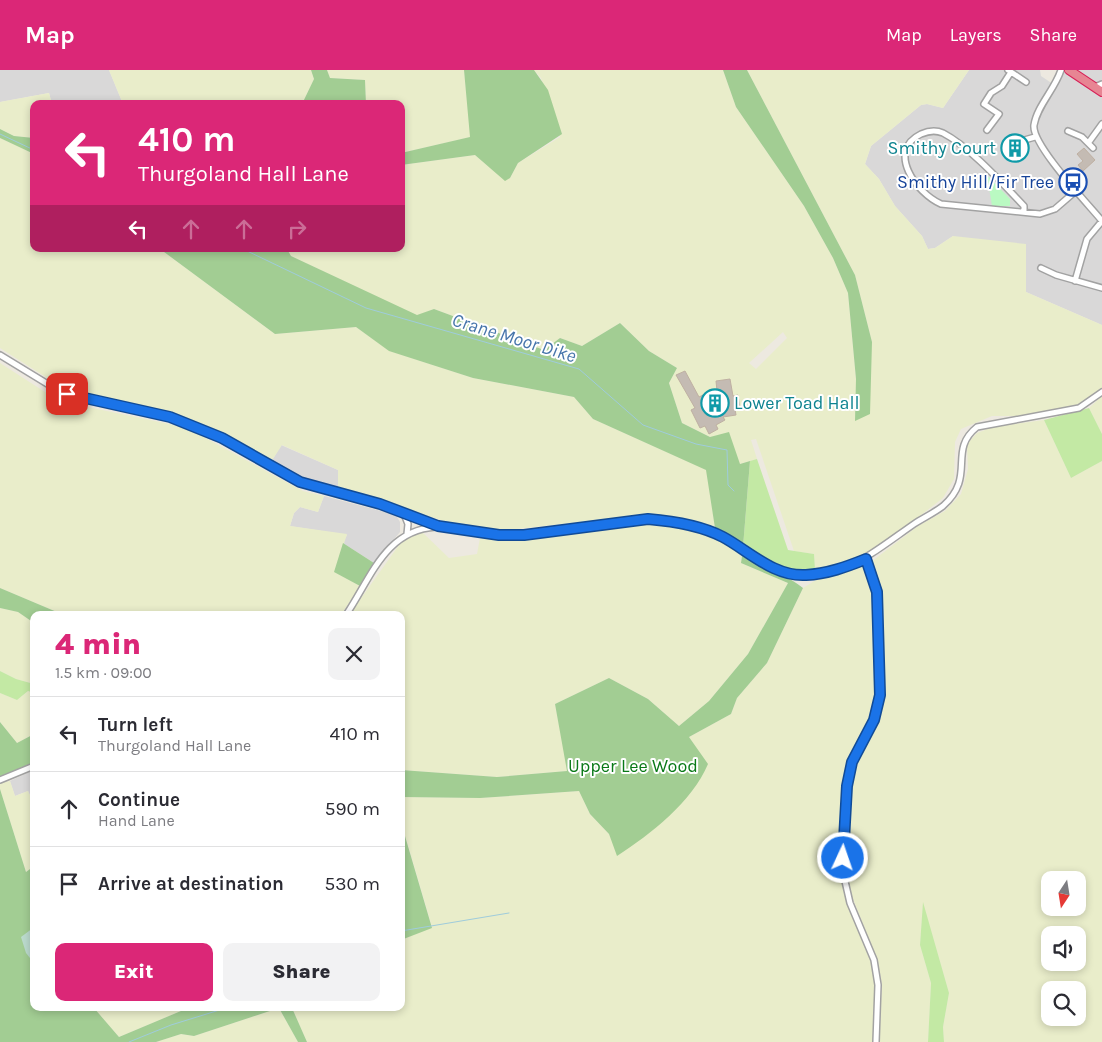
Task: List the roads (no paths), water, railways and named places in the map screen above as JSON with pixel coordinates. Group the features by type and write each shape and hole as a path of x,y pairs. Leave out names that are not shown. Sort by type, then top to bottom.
{"highway":[{"path":"1069,70 1100,88"}],"street":[{"path":"1061,70 1053,90 1036,119 1034,130 1038,143 1102,221 1087,239 1075,281"},
{"path":"987,130 999,114 984,104 990,93 1002,86 1009,71 1026,82"},
{"path":"1089,142 1102,124"},
{"path":"1068,131 1089,142 1093,148"},
{"path":"1024,212 1024,206 1000,180 943,133 927,132 909,142 904,149 905,165 931,200 953,207 1024,212 1048,213 1077,190"},
{"path":"1021,141 1035,137"},
{"path":"1041,268 1075,281 1102,288"},
{"path":"0,356 59,391 170,417 222,438 300,482 322,490 366,500 438,526 499,535 524,535 648,519 661,520 713,532 776,570 801,575 836,571 866,559 942,506 955,492 961,481 963,443 968,435 977,427 994,422 1079,408 1102,392"},
{"path":"404,514 408,524 407,534"},
{"path":"348,611 377,565 400,537 413,530 438,526"},
{"path":"866,559 877,592 880,695 874,720 852,762 847,786 842,868 850,903 874,960 878,985 876,1042"},
{"path":"0,780 30,768"}],"waterway":[{"name":"Crane Moor Dike","path":"0,134 30,148"},
{"name":"Crane Moor Dike","path":"249,252 366,308 579,369 643,425 696,444 727,450 728,485 734,491"},
{"path":"405,930 509,913"},
{"path":"129,1042 171,1025 216,1011"}],"place":[{"name":"Smithy Court","path":"1015,148"},
{"name":"Smithy Hill/Fir Tree","path":"1073,182"},
{"name":"Lower Toad Hall","path":"715,403"}],"park label":[{"name":"Upper Lee Wood","path":"633,766"}]}
